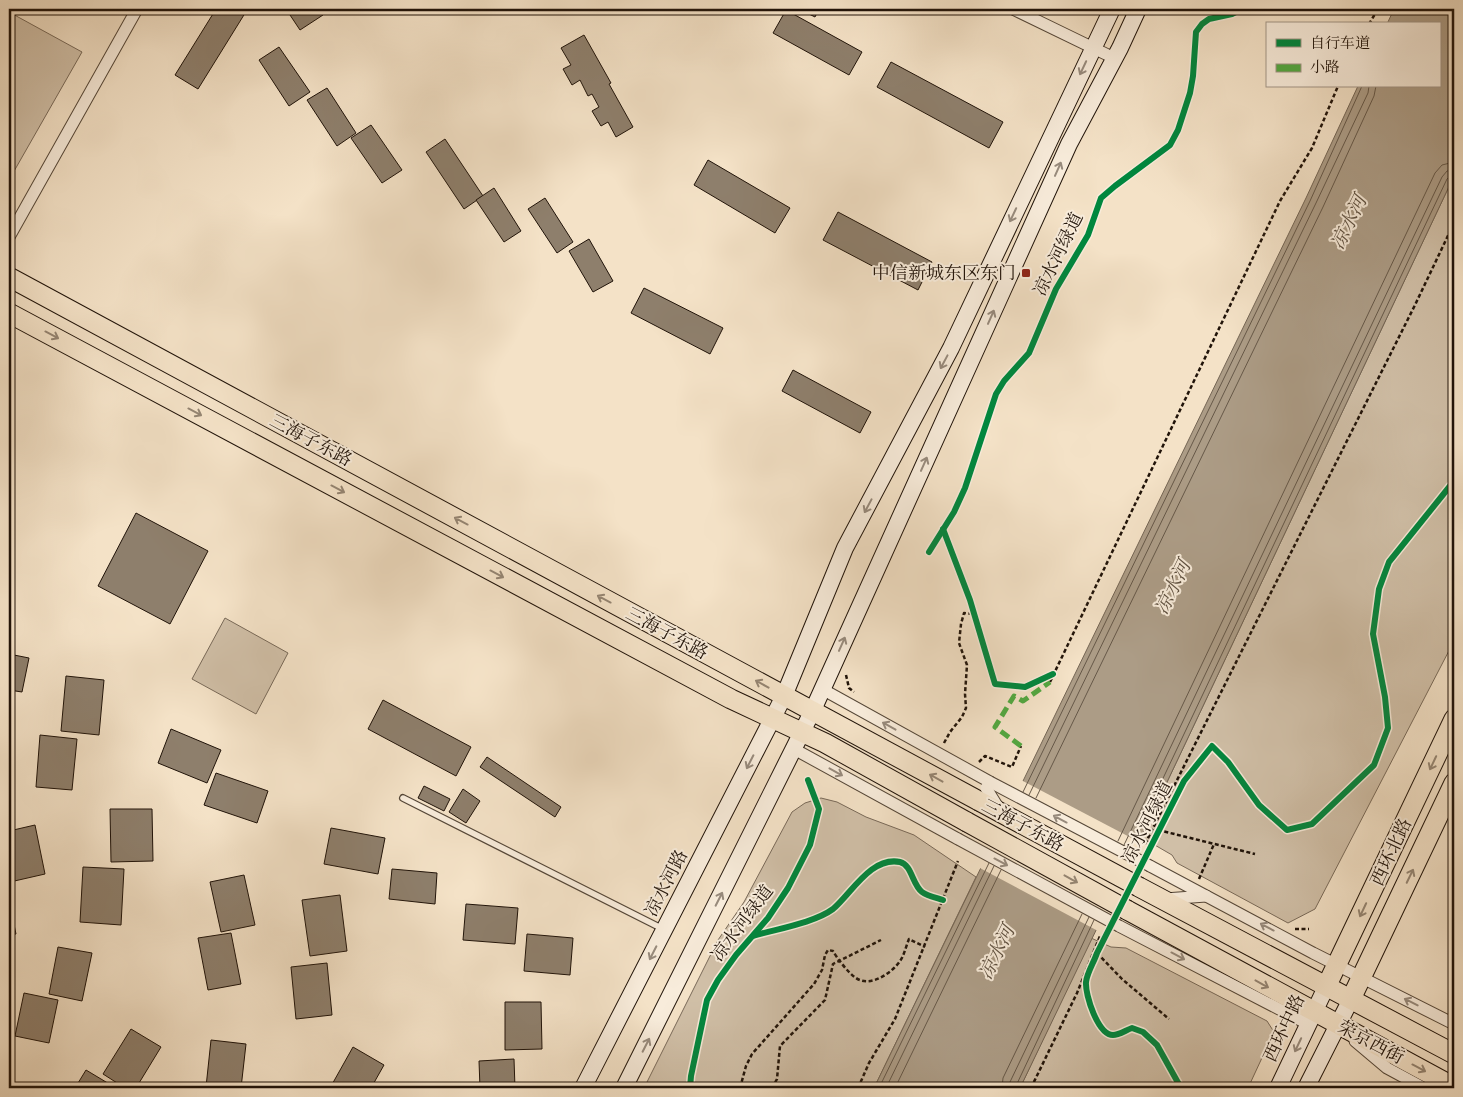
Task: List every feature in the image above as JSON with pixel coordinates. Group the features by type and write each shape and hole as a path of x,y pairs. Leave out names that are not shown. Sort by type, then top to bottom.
{"main road":[{"name":"三海子东路","path":"9,277 784,696 985,790 1002,813 1326,985"},
{"name":"三海子东路","path":"9,312 731,698 773,718 798,740 825,743 959,832 989,834 1118,922 1186,942 1311,1018"},
{"name":"西环北路","path":"1326,985 1454,719"},
{"name":"西环北路","path":"1351,999 1454,783"},
{"name":"荣京西街","path":"1326,985 1454,1054"},
{"name":"荣京西街","path":"1311,1018 1337,1024 1454,1087"}],"street":[{"path":"9,237 137,9"},
{"path":"1012,9 1114,58"},
{"name":"凉水河路","path":"583,1088 784,696 845,548 951,348 1112,9"},
{"path":"624,1088 813,710 1069,144 1120,48 1138,9"},
{"path":"822,689 978,770 985,790 1150,866 1337,965 1454,1024"},
{"path":"959,832 1143,938 1311,1018"},
{"path":"1162,899 1208,896"},
{"path":"1143,938 1186,942"},
{"name":"西环中路","path":"1278,1088 1326,985"},
{"path":"1306,1088 1351,999"},
{"path":"1337,1024 1387,1068 1424,1088"}],"lane":[{"path":"403,798 665,930"}],"path":[{"path":"1371,22 1378,9"},
{"path":"1048,679 1053,674 1280,201 1312,148 1337,88"},
{"path":"1145,844 1411,314 1454,223"},
{"path":"950,748 944,744 966,708 968,665 959,643 960,624 964,613 973,611 977,623"},
{"path":"848,670 845,677 849,688 856,694"},
{"path":"978,770 982,758 985,756 1012,767 1021,746"},
{"path":"1002,767 1003,762"},
{"path":"1158,830 1255,854"},
{"path":"1198,880 1214,844"},
{"path":"858,1088 869,1063 895,1019 925,947 940,899 958,860"},
{"path":"1087,990 1086,982 1097,953 1118,922"},
{"path":"1032,1088 1077,992 1100,936"},
{"path":"740,1088 746,1066 752,1054 814,984 822,970 828,950 833,951 856,978 865,982 880,978 901,961 909,939 925,947"},
{"path":"772,1088 777,1079 780,1046 824,1000 833,964 881,940"},
{"path":"1097,953 1122,979 1169,1018"}],"shaded area":[{"path":"9,12 82,52 9,180"},
{"path":"1454,176 1454,641 1315,909 1288,923 1177,863 1172,855 1141,837"},
{"path":"225,618 288,653 256,714 192,679"},
{"path":"821,798 837,802 866,817 914,835 976,877 874,1088 644,1088 718,940 744,902 792,812 805,803"},
{"path":"1091,938 1111,947 1126,948 1267,1021 1274,1032 1248,1088 1020,1088"}],"water":[{"name":"凉水河","path":"1394,9 1454,9 1454,176 1020,1088 874,1088 1306,198 1357,88 1440,88 1440,22 1388,22"}],"pier":[{"path":"1021,780 1141,843 1098,931 978,867"}],"building":[{"path":"59,9 70,9 68,14"},
{"path":"216,9 247,10 198,89 175,75"},
{"path":"286,9 319,9 323,15 300,30"},
{"path":"799,9 819,9 815,17"},
{"path":"786,10 862,52 849,75 773,33"},
{"path":"584,35 633,127 616,137 608,122 601,126 592,111 599,107 592,94 588,96 580,80 572,85 563,69 571,65 561,48"},
{"path":"279,47 310,92 289,106 259,60"},
{"path":"891,62 1003,122 989,148 877,87"},
{"path":"327,88 356,133 337,146 307,100"},
{"path":"371,125 402,170 382,183 351,138"},
{"path":"445,139 483,196 464,209 426,152"},
{"path":"708,160 790,208 775,233 694,185"},
{"path":"494,188 521,231 504,242 476,200"},
{"path":"545,198 573,242 557,253 528,209"},
{"path":"838,212 932,262 918,290 823,240"},
{"path":"589,239 613,281 593,292 569,251"},
{"path":"644,288 723,328 710,354 631,313"},
{"path":"793,370 871,412 860,433 782,391"},
{"path":"136,513 208,551 170,624 98,586"},
{"path":"9,654 29,658 22,692 9,690"},
{"path":"66,676 104,680 99,735 61,731"},
{"path":"383,700 471,747 456,776 368,729"},
{"path":"171,729 221,750 207,783 158,763"},
{"path":"40,735 77,739 72,790 36,787"},
{"path":"487,757 561,807 555,817 480,767"},
{"path":"216,773 268,791 257,823 204,805"},
{"path":"424,786 450,799 444,811 418,798"},
{"path":"463,789 480,801 466,823 449,812"},
{"path":"110,809 152,809 153,861 111,862"},
{"path":"35,825 45,874 10,882 9,831"},
{"path":"331,828 385,838 378,874 324,864"},
{"path":"83,867 124,869 121,925 80,922"},
{"path":"392,869 437,873 435,904 389,899"},
{"path":"244,875 255,925 221,932 210,882"},
{"path":"340,895 347,951 310,956 302,900"},
{"path":"9,901 16,934 9,935"},
{"path":"466,904 518,908 515,944 463,940"},
{"path":"231,933 241,984 208,990 198,938"},
{"path":"527,934 573,938 570,975 524,971"},
{"path":"58,947 92,953 82,1001 49,994"},
{"path":"327,963 332,1015 296,1019 291,967"},
{"path":"24,993 58,1000 49,1043 15,1036"},
{"path":"505,1002 541,1002 542,1049 505,1050"},
{"path":"131,1029 161,1047 136,1088 125,1088 103,1074"},
{"path":"211,1040 246,1044 241,1088 206,1087"},
{"path":"353,1047 384,1065 371,1088 330,1088"},
{"path":"514,1059 515,1088 480,1088 479,1061"},
{"path":"86,1070 116,1088 75,1088"}],"marked path":[{"path":"1021,746 995,727 1014,696 1023,701 1050,682"}],"cycle path":[{"name":"凉水河绿道","path":"929,552 954,512 965,488 996,394 1004,381 1029,353 1056,289 1088,235 1101,198 1170,145 1178,130 1190,93 1196,32 1209,19 1232,14 1242,9"},
{"name":"凉水河绿道","path":"1181,1088 1157,1045 1143,1032 1132,1028 1113,1035 1102,1029 1090,1004 1086,988 1088,975 1097,953 1184,781 1212,746 1228,762 1259,805 1287,830 1312,824 1374,765 1388,728 1385,697 1373,634 1379,589 1389,562 1454,483"},
{"path":"943,529 970,600 995,684 1025,687 1053,674"},
{"name":"凉水河绿道","path":"690,1088 707,1000 718,980 736,955 768,918 788,888 810,845 819,809 808,780"},
{"name":"凉水河绿道","path":"753,936 805,922 825,914 833,909 871,870 890,862 904,864 922,892 943,900"}],"place":[{"name":"中信新城东区东门","path":"1026,273"}]}
